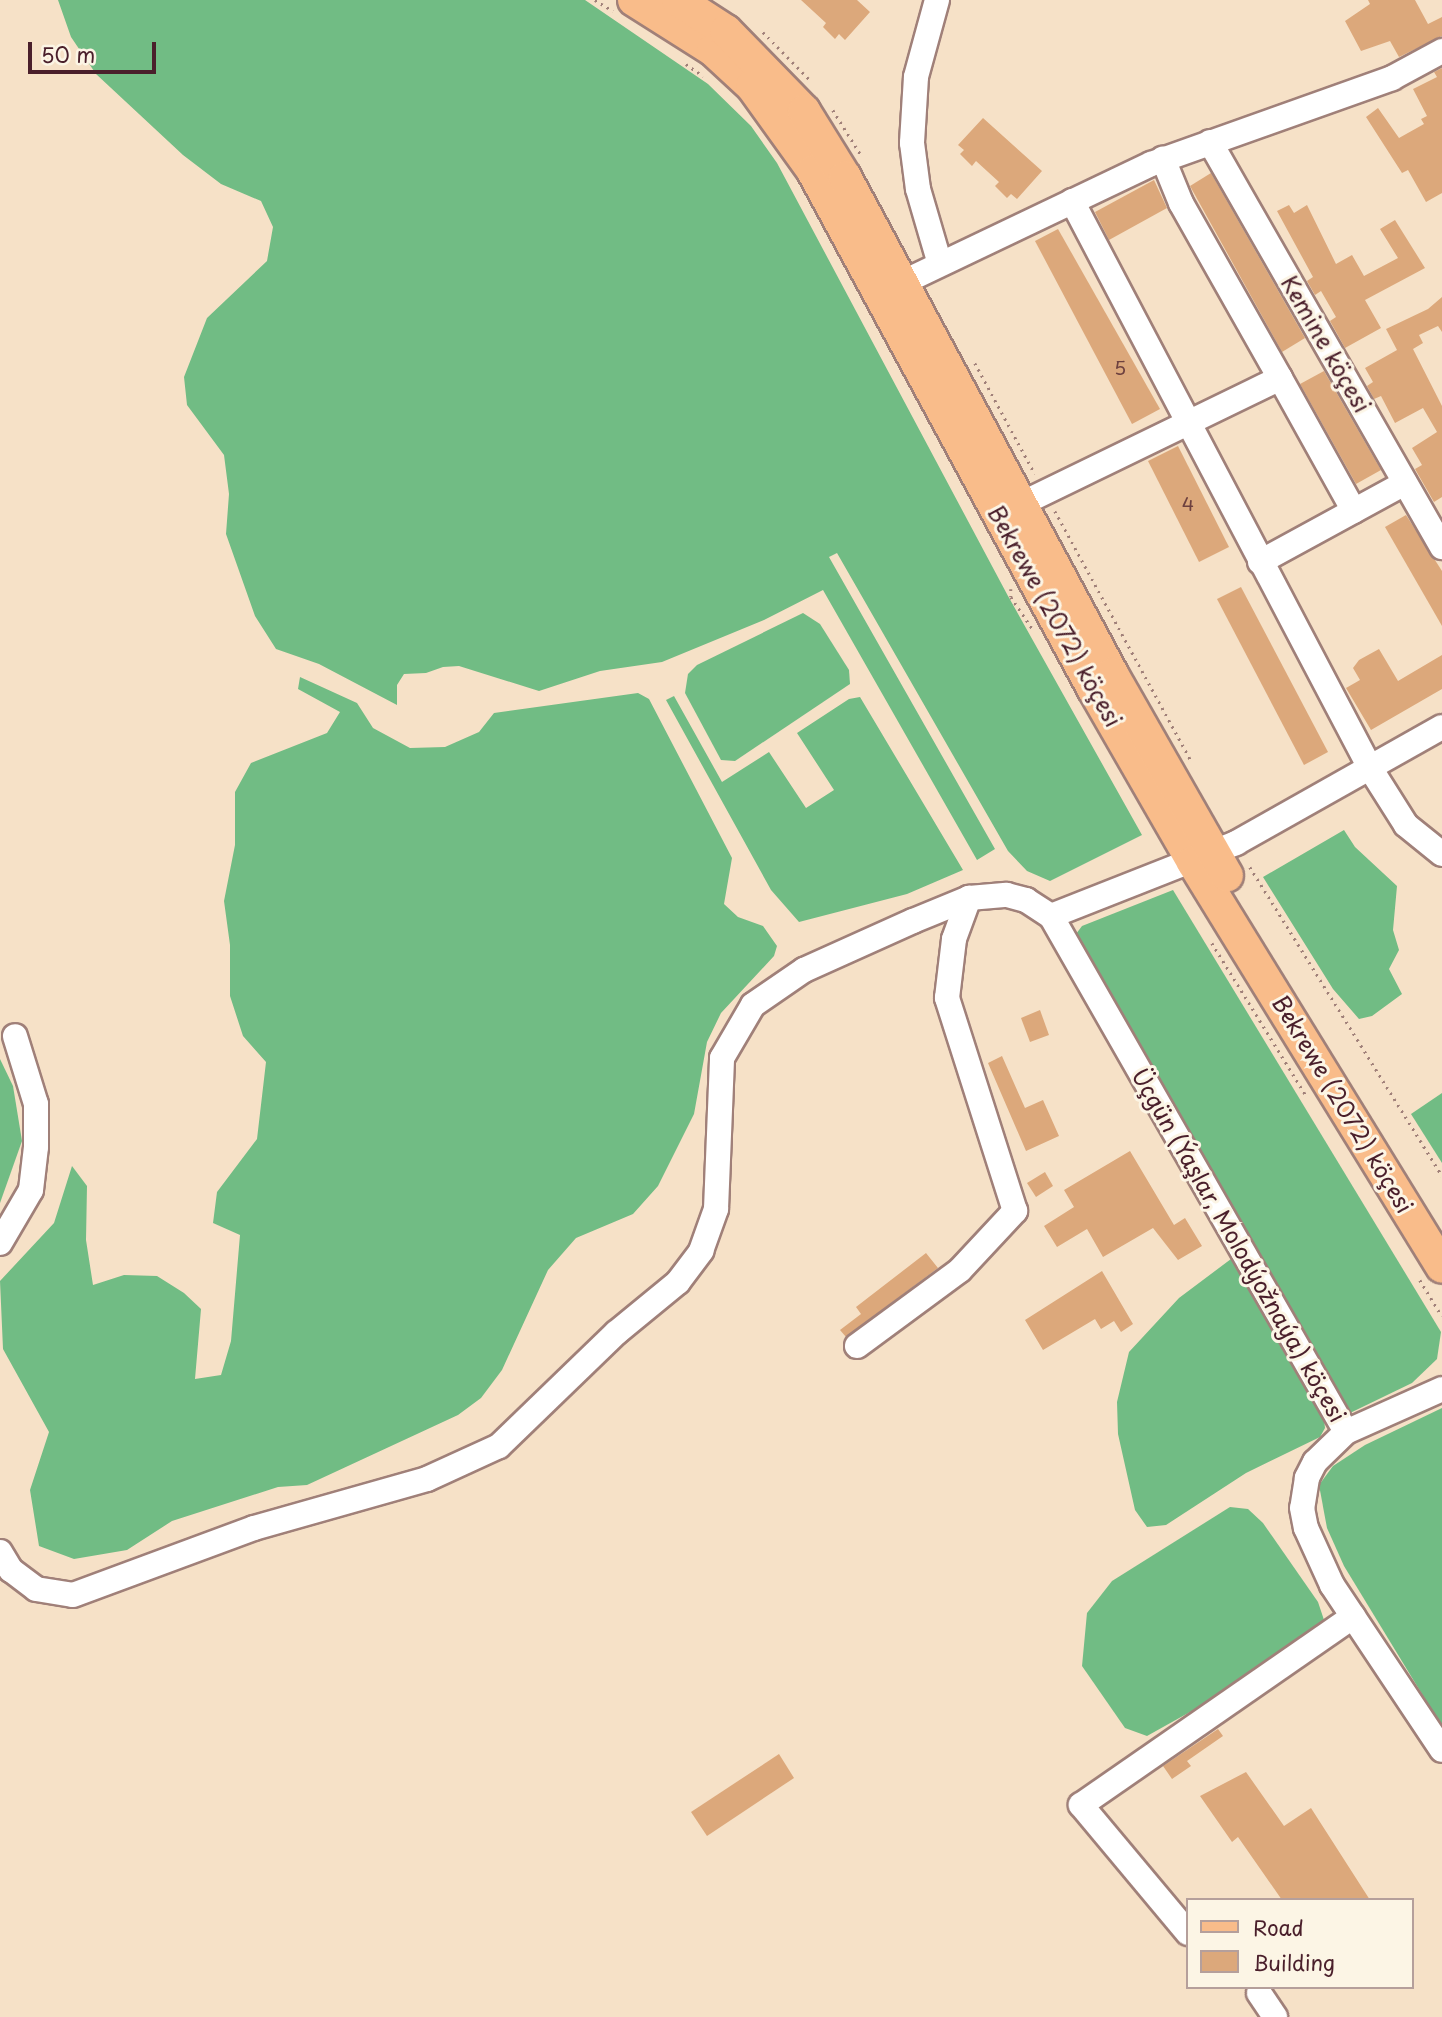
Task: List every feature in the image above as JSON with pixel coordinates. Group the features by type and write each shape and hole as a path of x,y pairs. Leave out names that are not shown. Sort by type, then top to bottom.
{"main road":[{"name":"Bekrewe (2072) köçesi","path":"634,0 713,50 752,86 813,171 1033,498 1214,853 1442,1226"},
{"name":"Bekrewe (2072) köçesi","path":"678,0 726,31 804,111 890,288 1214,853 1442,1266"}],"street":[{"path":"937,0 916,76 912,143 918,190 940,264"},
{"path":"890,288 1163,159 1392,78 1442,51"},
{"name":"Kemine köçesi","path":"1210,142 1442,547"},
{"path":"1163,159 1181,203 1354,511"},
{"path":"1072,201 1370,768 1406,825 1442,855"},
{"path":"1033,498 1280,378"},
{"path":"1260,562 1405,483"},
{"path":"0,1552 7,1578 50,1594 73,1595 254,1528 427,1479 499,1446 616,1333 678,1282 701,1251 716,1209 722,1058 753,1005 804,970 969,898 1007,895 1036,904 1051,916 1214,853 1442,727"},
{"path":"856,1346 960,1270 1015,1211 947,998 954,939 969,898"},
{"name":"Üçgün (Ýaşlar, Molodýožnaýa) köçesi","path":"1051,916 1346,1432 1315,1462 1307,1478 1302,1508 1314,1553 1353,1617 1442,1750"},
{"path":"0,1243 31,1190 36,1147 36,1104 15,1036"},
{"path":"1346,1432 1442,1389"},
{"path":"1186,1931 1081,1805 1353,1617"},
{"path":"1259,1993 1275,2017"}],"path":[{"path":"754,24 819,91"},
{"path":"826,100 868,167"},
{"path":"971,357 1033,498 1196,771"},
{"path":"1214,853 1442,1177"}],"green space":[{"path":"58,0 585,0 708,84 751,126 777,163 1008,596 1142,835 1050,881 1027,871 1008,851 837,553 829,557 995,849 977,860 823,590 764,620 662,662 600,671 539,691 459,666 443,667 426,673 404,674 397,685 397,705 319,664 276,649 255,616 226,534 229,494 224,455 187,405 184,377 207,318 267,261 273,227 261,201 221,184 183,155 96,74 71,37"},
{"path":"803,613 820,624 849,670 850,684 735,761 721,760 685,693 688,674 697,665"},
{"path":"300,677 357,703 373,728 410,748 445,747 479,732 494,713 638,693 649,699 732,858 724,904 738,917 763,926 777,946 774,956 721,1013 707,1042 694,1114 658,1186 633,1214 576,1238 548,1270 502,1370 481,1398 458,1415 307,1485 278,1487 172,1521 127,1550 74,1559 39,1546 30,1490 49,1432 3,1349 0,1281 54,1223 72,1166 87,1186 86,1240 93,1285 124,1275 157,1276 184,1293 201,1309 195,1379 221,1375 231,1341 240,1235 213,1223 217,1192 257,1139 266,1062 243,1036 230,996 230,945 224,901 235,845 235,792 251,763 327,733 340,712 298,689"},
{"path":"674,696 722,782 769,752 806,808 834,790 797,733 849,699 860,697 963,870 907,894 799,922 771,890 666,700"},
{"path":"1344,830 1355,847 1397,886 1393,930 1399,950 1389,969 1402,994 1372,1016 1359,1019 1333,989 1263,877"},
{"path":"1173,890 1441,1332 1437,1359 1412,1383 1350,1413 1070,942 1082,926"},
{"path":"0,1059 13,1086 22,1141 0,1203"},
{"path":"1442,1093 1442,1163 1411,1114"},
{"path":"1231,1259 1324,1419 1325,1428 1320,1437 1246,1473 1166,1525 1147,1527 1135,1510 1118,1434 1117,1402 1129,1352 1179,1298"},
{"path":"1442,1408 1442,1727 1344,1566 1327,1528 1319,1485 1333,1466 1365,1445"},
{"path":"1230,1507 1248,1509 1263,1523 1318,1602 1325,1623 1233,1688 1147,1736 1125,1728 1082,1666 1087,1613 1112,1581"}],"building":[{"path":"801,0 857,0 870,12 845,40 839,34 835,39 823,27 826,23"},
{"path":"1368,0 1415,0 1428,24 1442,17 1442,36 1399,57 1390,41 1361,51 1345,21 1370,4"},
{"path":"1442,68 1442,193 1426,202 1408,170 1402,173 1366,117 1378,108 1399,138 1424,124 1421,119 1427,116 1413,89 1437,77 1434,72"},
{"path":"983,118 1042,171 1017,199 1011,194 1007,198 995,186 999,182 976,161 972,166 960,154 964,150 958,145"},
{"path":"1211,173 1305,338 1282,352 1190,186"},
{"path":"1154,180 1167,208 1109,240 1095,212"},
{"path":"1289,205 1294,213 1307,205 1336,264 1352,255 1364,276 1398,258 1380,229 1395,220 1425,268 1365,300 1381,328 1345,348 1330,321 1336,317 1321,291 1315,295 1307,281 1313,277 1277,211"},
{"path":"1058,229 1160,409 1132,424 1035,241"},
{"path":"1442,297 1442,332 1438,326 1419,335 1423,343 1413,349 1442,406 1442,497 1434,502 1415,469 1422,465 1412,448 1437,432 1423,408 1395,423 1381,396 1374,399 1367,386 1373,382 1365,368 1397,350 1386,329 1428,309"},
{"path":"1324,371 1381,470 1356,484 1300,384"},
{"path":"1178,446 1229,547 1199,562 1148,461"},
{"path":"1406,515 1442,571 1442,626 1385,527"},
{"path":"1241,587 1328,752 1304,765 1217,599"},
{"path":"1379,649 1398,681 1442,655 1442,689 1371,730 1346,688 1360,680 1353,668 1359,660"},
{"path":"1040,1010 1049,1035 1030,1042 1021,1018"},
{"path":"1002,1056 1025,1108 1043,1100 1059,1136 1026,1151 988,1063"},
{"path":"1130,1151 1174,1225 1185,1218 1202,1246 1178,1260 1153,1228 1103,1257 1087,1229 1057,1247 1044,1226 1074,1207 1064,1190"},
{"path":"1045,1172 1053,1186 1036,1197 1027,1183"},
{"path":"926,1253 938,1268 846,1337 840,1330 861,1314 856,1307"},
{"path":"1102,1271 1133,1324 1121,1332 1114,1321 1101,1329 1095,1319 1043,1350 1025,1320"},
{"path":"1218,1729 1223,1736 1187,1761 1191,1766 1172,1779 1163,1766"},
{"path":"779,1754 794,1778 707,1836 691,1812"},
{"path":"1246,1772 1284,1826 1311,1808 1369,1898 1281,1898 1238,1837 1232,1842 1200,1796"}]}
